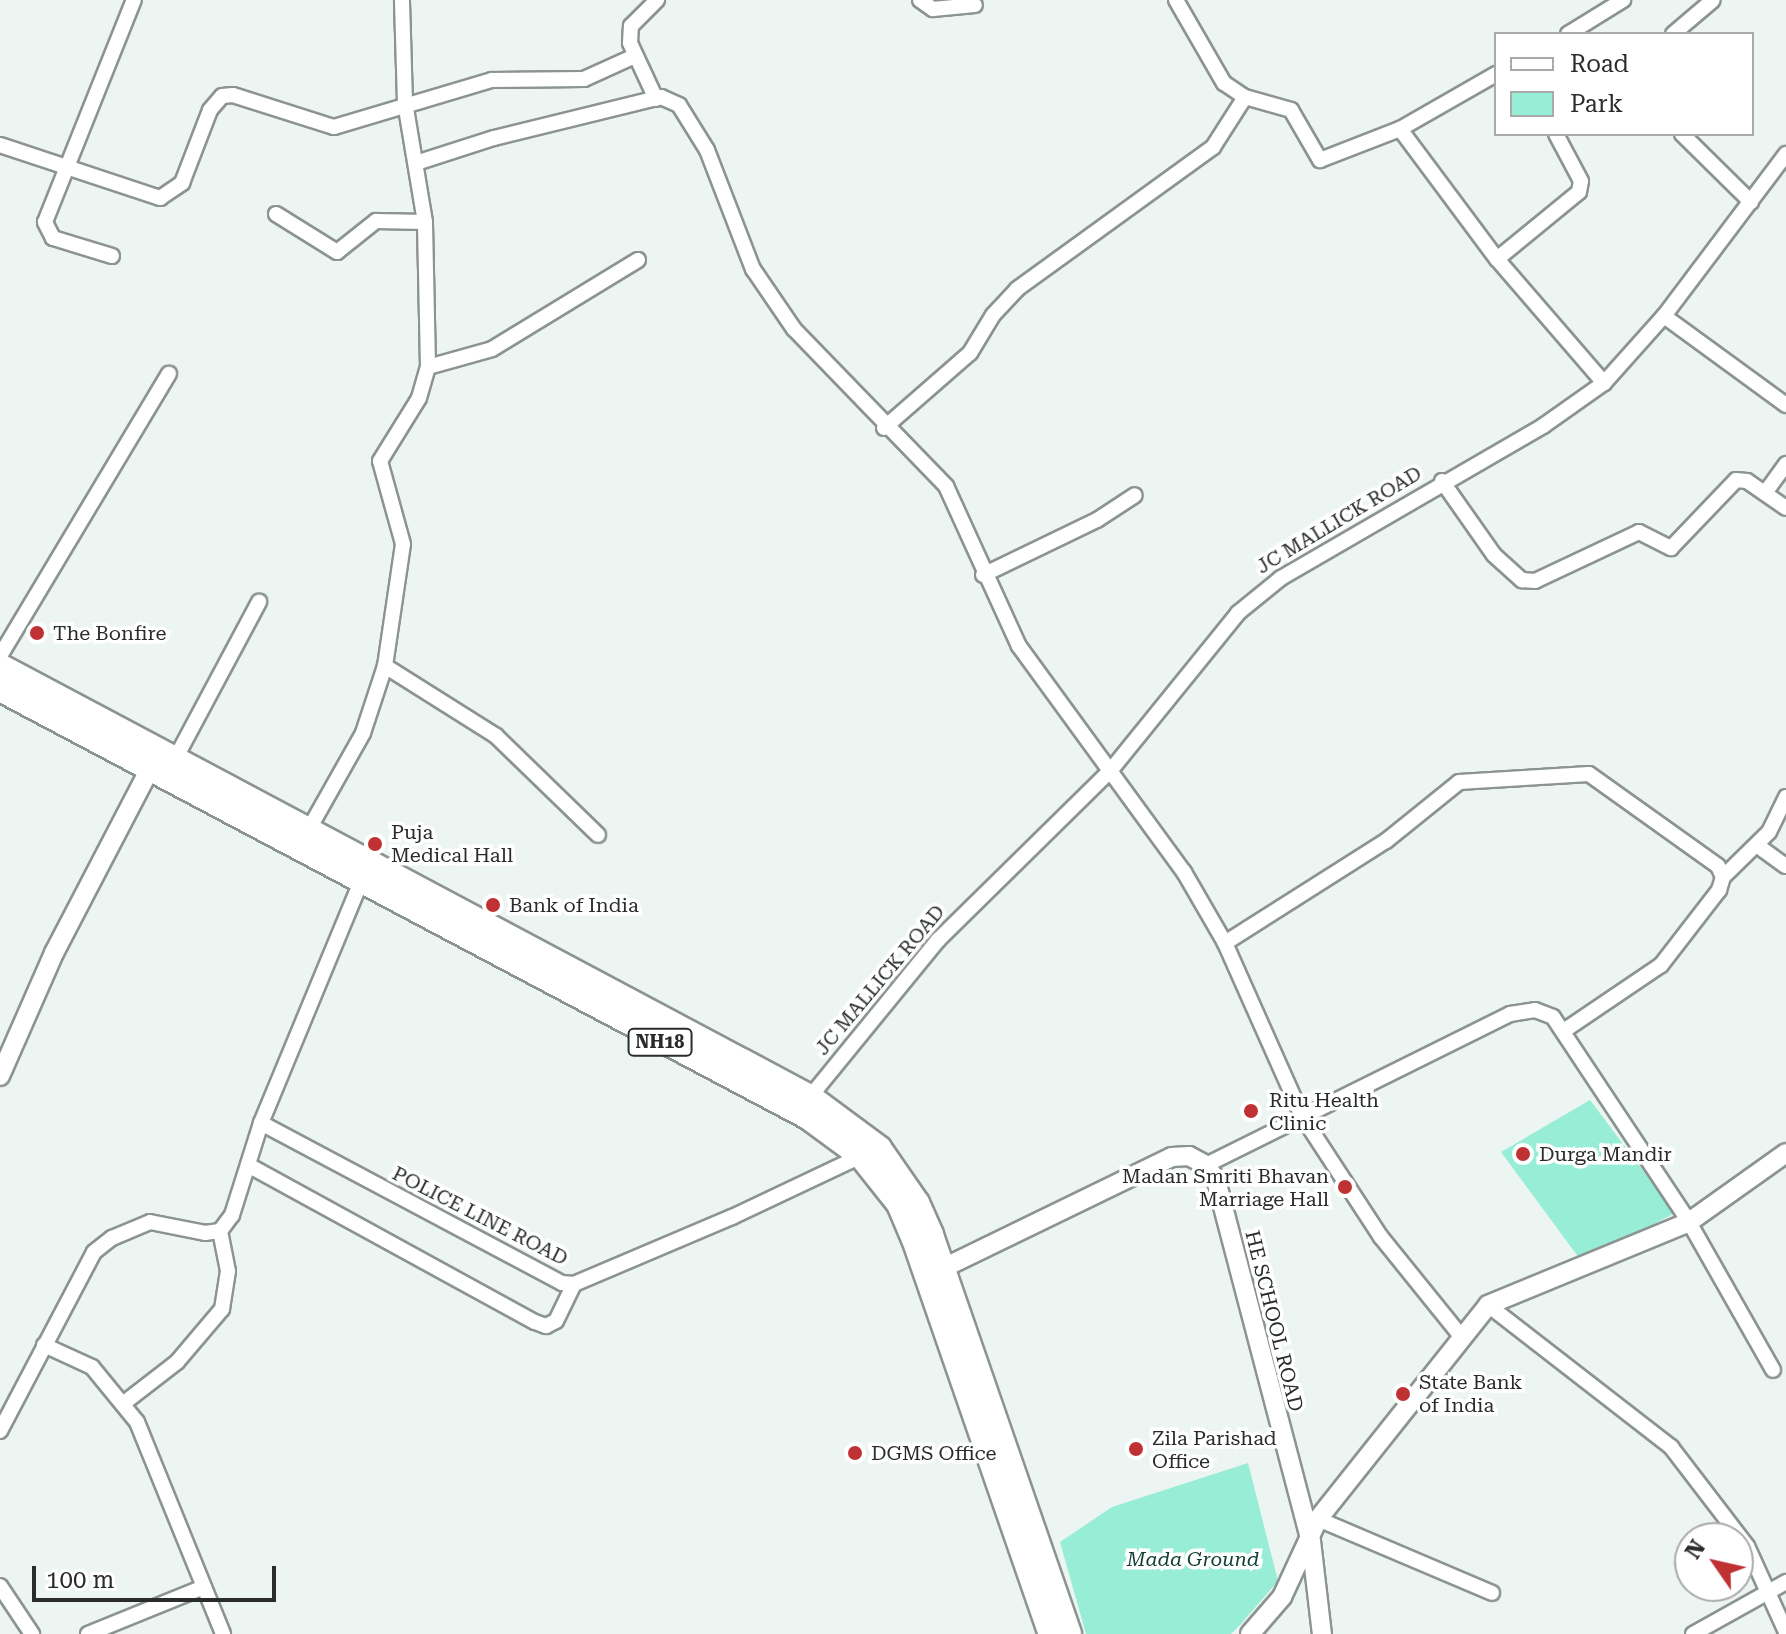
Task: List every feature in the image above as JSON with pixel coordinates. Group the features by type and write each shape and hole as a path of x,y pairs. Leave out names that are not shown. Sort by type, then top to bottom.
{"highway":[{"name":"NH18","path":"0,666 361,882 808,1117 861,1156 899,1204 935,1273 1069,1634"},
{"name":"NH18","path":"0,689 309,829 810,1097 879,1148 917,1203 935,1273 1051,1634"}],"street":[{"path":"112,256 46,231 64,165 134,0"},
{"path":"309,829 363,733 385,666 403,544 380,461 419,398 428,367 425,222 405,103 402,0"},
{"path":"656,99 635,56 631,26 657,0"},
{"path":"920,0 933,9 975,5"},
{"path":"1176,0 1224,83 1245,97 1291,110 1320,160 1400,129 1494,75"},
{"path":"1591,28 1623,0"},
{"path":"1675,32 1713,0"},
{"path":"0,145 160,198 182,183 210,110 222,96 233,95 334,127 405,103 508,78 584,79 635,56"},
{"path":"884,428 970,353 993,315 1017,289 1213,147 1245,97"},
{"path":"416,163 494,138 656,99 679,105 707,150 741,245 780,311 884,428 946,486 983,575 1025,655 1184,872 1225,943 1302,1116 1381,1237 1460,1335"},
{"path":"1400,129 1497,259 1604,383"},
{"path":"1497,259 1579,192 1581,181 1557,136"},
{"path":"1684,136 1751,202"},
{"name":"JC MALLICK ROAD","path":"810,1097 938,940 1111,770 1259,593 1442,481 1543,426 1604,383 1664,316 1786,154"},
{"path":"276,214 337,252 376,221 425,222"},
{"path":"428,367 492,349 638,260"},
{"path":"1664,316 1786,405"},
{"path":"0,656 169,374"},
{"path":"1765,493 1786,464"},
{"path":"1442,481 1494,555 1522,580 1535,581 1639,532 1671,548 1736,480 1765,493 1786,508"},
{"path":"983,575 1097,520 1135,495"},
{"path":"0,1076 54,953 259,602"},
{"path":"385,666 496,736 598,835"},
{"path":"1225,943 1386,841 1442,791 1478,777 1589,774 1718,866 1723,877"},
{"path":"1565,1030 1661,965 1719,890 1723,877 1758,846 1786,797"},
{"path":"1758,846 1786,866"},
{"path":"124,1403 177,1362 222,1309 228,1271 220,1231 232,1215 261,1123 361,882"},
{"path":"935,1273 1172,1157 1189,1156 1206,1165 1510,1014 1535,1010 1553,1017 1565,1030 1689,1222 1773,1370"},
{"name":"POLICE LINE ROAD","path":"261,1123 548,1278 574,1284 861,1156"},
{"path":"1250,1634 1282,1597 1311,1541 1318,1519 1460,1335 1488,1305 1689,1222 1786,1153"},
{"path":"248,1165 535,1322 546,1326 556,1321 574,1284"},
{"name":"HE SCHOOL ROAD","path":"1206,1165 1216,1180 1311,1541 1322,1634"},
{"path":"0,1431 94,1252 112,1238 150,1222 220,1231"},
{"path":"1488,1305 1671,1447 1747,1546 1771,1592 1786,1632"},
{"path":"44,1345 84,1362 124,1403 137,1422 223,1634"},
{"path":"1318,1519 1492,1593"},
{"path":"1693,1634 1786,1582"},
{"path":"0,1586 32,1634"},
{"path":"88,1634 204,1587"}],"green space":[{"path":"1590,1100 1675,1213 1582,1262 1501,1152"},
{"name":"Mada Ground","path":"1248,1463 1278,1581 1241,1624 1231,1634 1086,1634 1060,1542 1112,1507"}],"place":[{"name":"The Bonfire","path":"37,633"},
{"name":"Puja Medical Hall","path":"375,844"},
{"name":"Bank of India","path":"493,905"},
{"name":"Ritu Health Clinic","path":"1251,1111"},
{"name":"Durga Mandir","path":"1523,1154"},
{"name":"Madan Smriti Bhavan Marriage Hall","path":"1345,1187"},
{"name":"State Bank of India","path":"1403,1394"},
{"name":"Zila Parishad Office","path":"1136,1449"},
{"name":"DGMS Office","path":"855,1453"}]}
